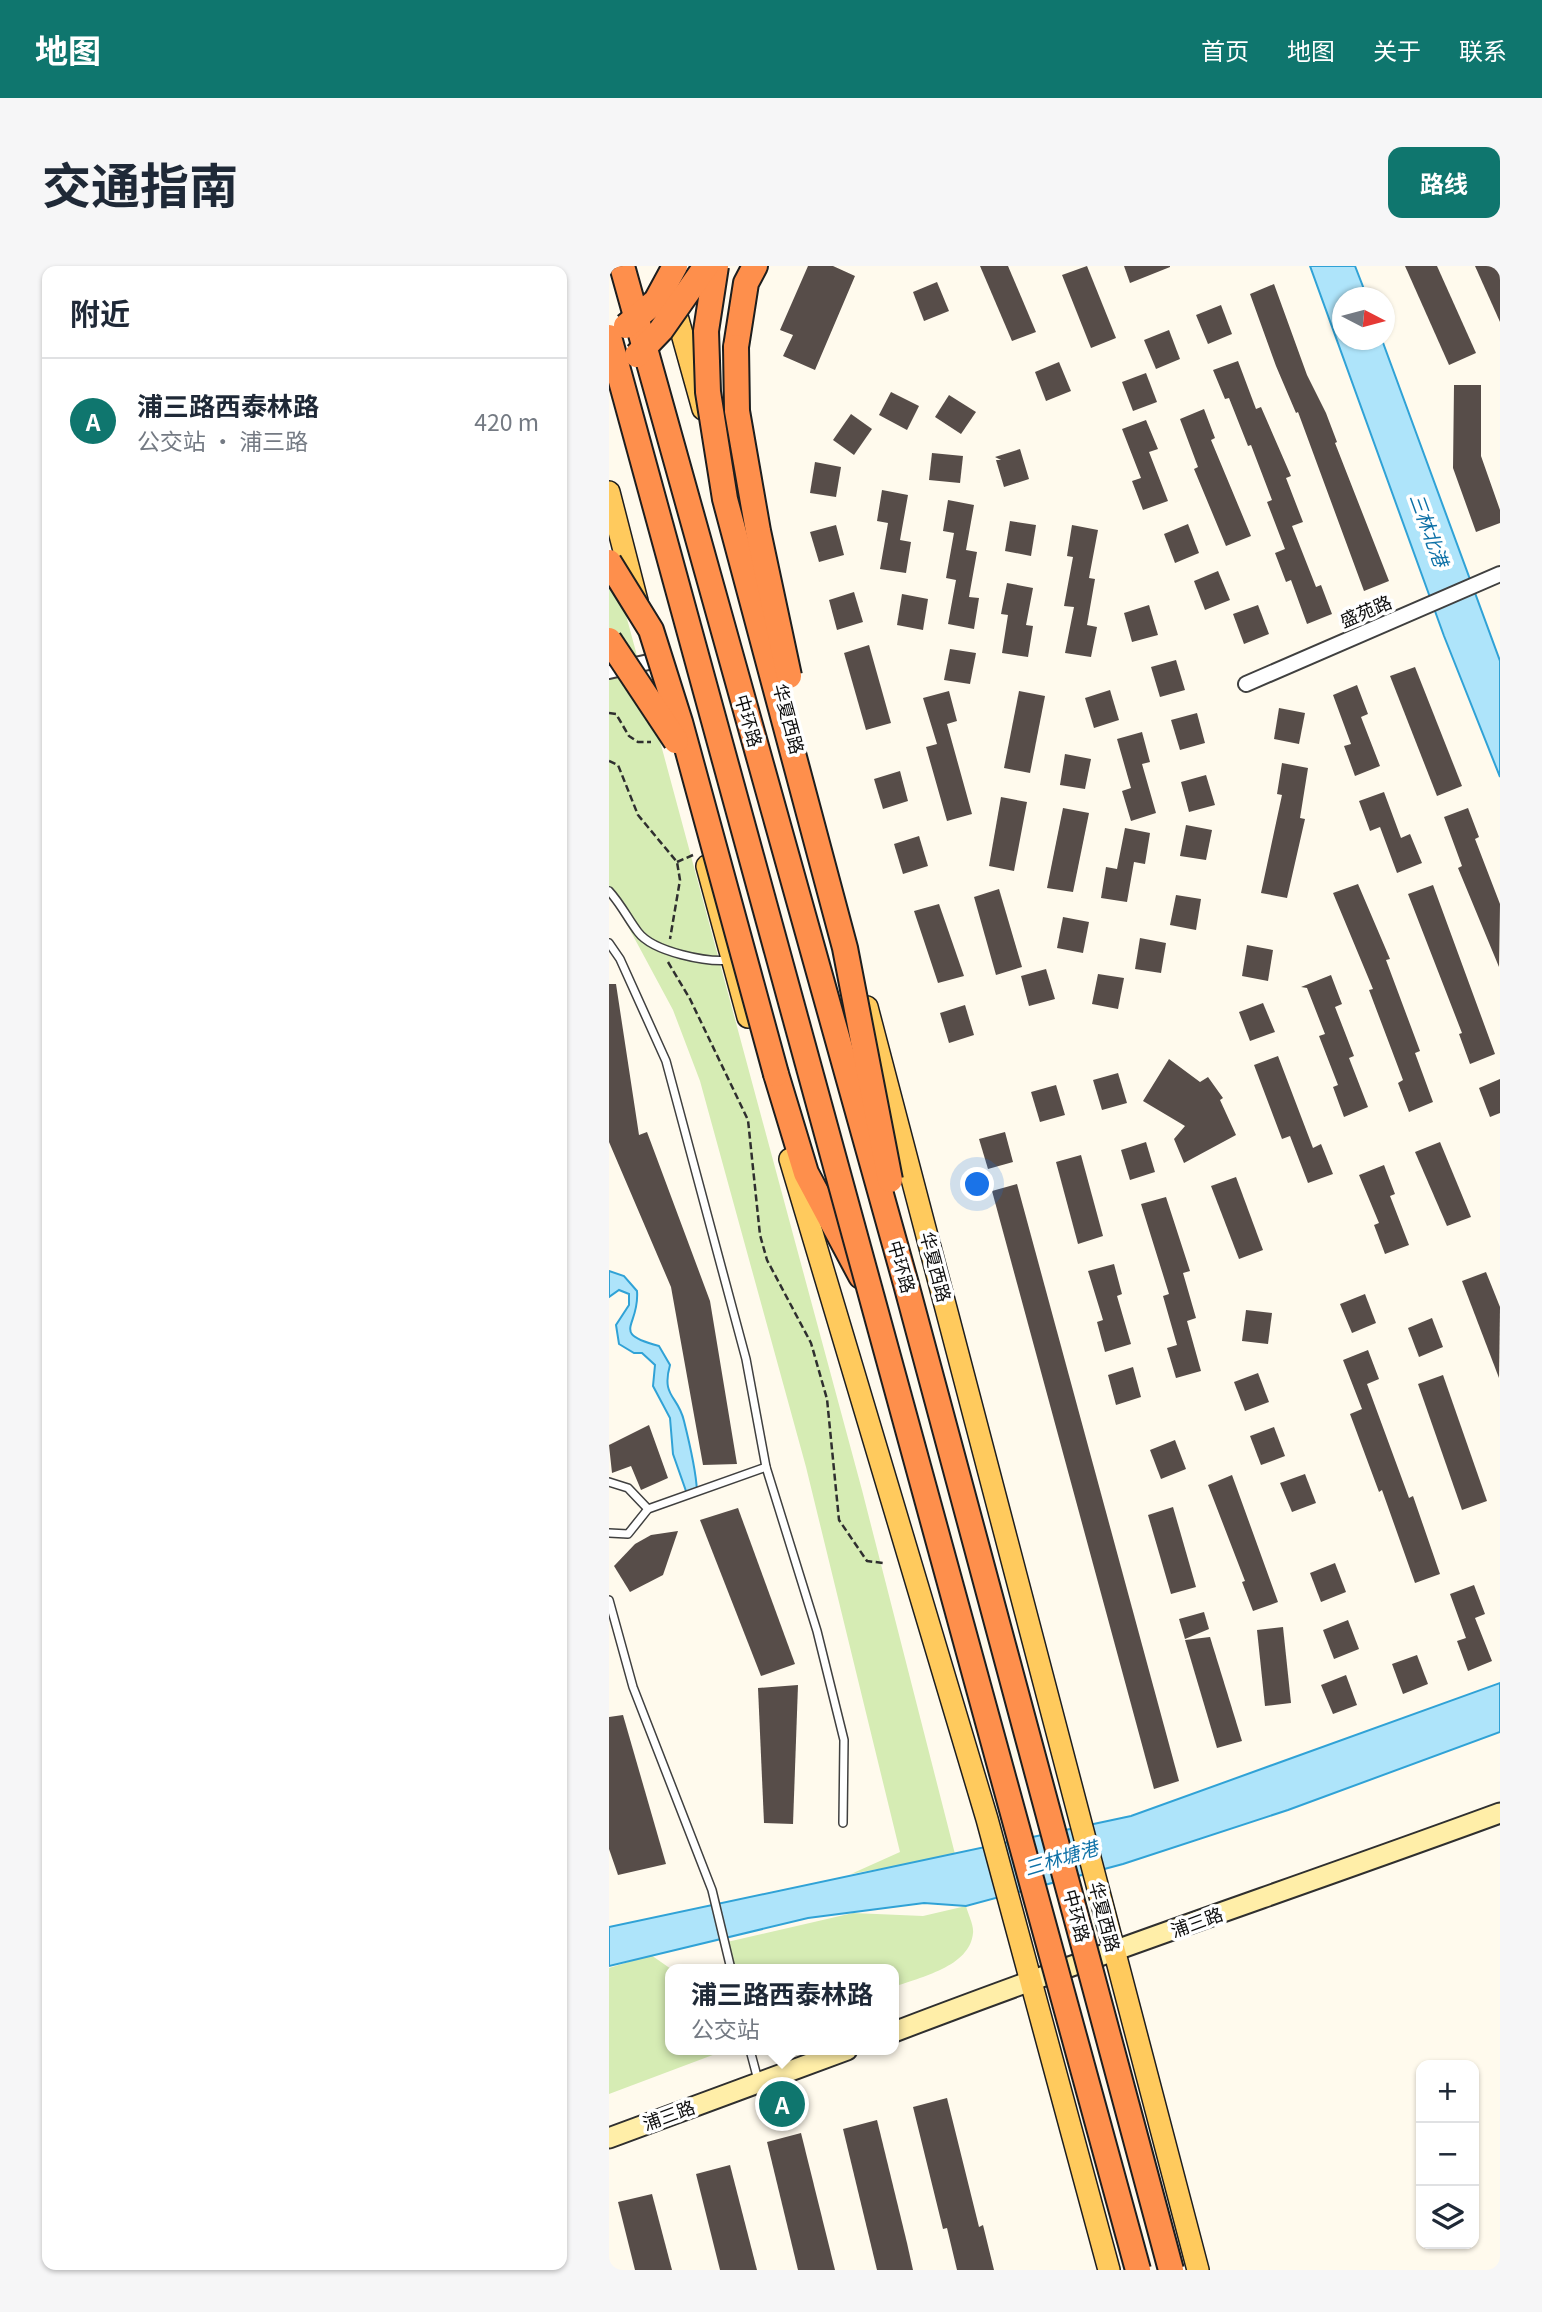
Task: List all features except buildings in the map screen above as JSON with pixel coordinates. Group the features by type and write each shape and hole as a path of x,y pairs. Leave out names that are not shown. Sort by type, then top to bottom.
{"highway":[{"name":"中环路","path":"622,266 906,1284 1171,2270"},
{"path":"609,338 656,301 675,266"},
{"path":"609,377 629,363 661,330 706,266"},
{"path":"716,266 706,331 708,392 725,499 845,948 884,1138 906,1284"},
{"path":"755,266 746,283 736,347 737,411 758,531 791,686 796,764"},
{"name":"中环路","path":"609,338 1138,2270"},
{"path":"609,562 650,630 693,770 776,1074 806,1173 871,1295"},
{"path":"609,640 650,698 693,770"}],"main road":[{"name":"华夏西路","path":"663,266 862,988 1198,2270"},
{"path":"609,492 731,960 987,1819 1109,2270"},
{"name":"浦三路","path":"899,2030 1029,1980 1114,1953 1500,1814"},
{"name":"浦三路","path":"609,2138 834,2055"}],"street":[{"name":"盛苑路","path":"1246,684 1500,574"},
{"path":"609,671 653,661"}],"lane":[{"path":"609,891 639,934 668,949 710,962 731,960"},
{"path":"609,943 620,959 666,1061 746,1359 766,1467 817,1632 844,1740 843,1823"},
{"path":"609,1533 628,1534 648,1509 766,1467"},
{"path":"609,1482 628,1488 648,1509"},
{"path":"609,1600 633,1688 712,1890 730,1964"},
{"path":"751,2055 758,2083"}],"path":[{"path":"609,713 616,714 629,736 638,742 651,742"},
{"path":"609,761 618,765 638,815 677,862 680,880 666,958 690,999 748,1120 760,1235 767,1260 811,1343 827,1399 839,1520 867,1561 883,1563"},
{"path":"677,862 703,851"}],"green space":[{"path":"609,552 862,1490 955,1854 851,1874 900,1852 806,1467 700,1081 673,1010 609,891"},
{"path":"966,1906 972,1923 970,1945 954,1962 942,1969 899,1985 899,1964 734,1964 727,1942 853,1913 923,1916"},
{"path":"651,1955 665,1965 665,2055 713,2055 609,2094 609,1968"}],"water":[{"path":"1310,266 1355,266 1363,287 1332,287 1332,327"},
{"name":"三林北港","path":"1340,350 1386,350 1500,661 1500,777 1444,636"},
{"path":"609,1271 624,1276 637,1291 631,1332 635,1337 659,1346 670,1365 669,1390 684,1421 697,1491 686,1491 673,1454 670,1418 653,1386 655,1365 642,1353 634,1353 619,1344 616,1325 629,1305 629,1294 619,1290 609,1297"},
{"name":"三林塘港","path":"1500,1683 1500,1732 1288,1810 1123,1864 966,1906 924,1903 808,1918 609,1966 609,1927 1131,1816"}],"place":[{"name":"浦三路西泰林路","path":"782,2104"}]}
